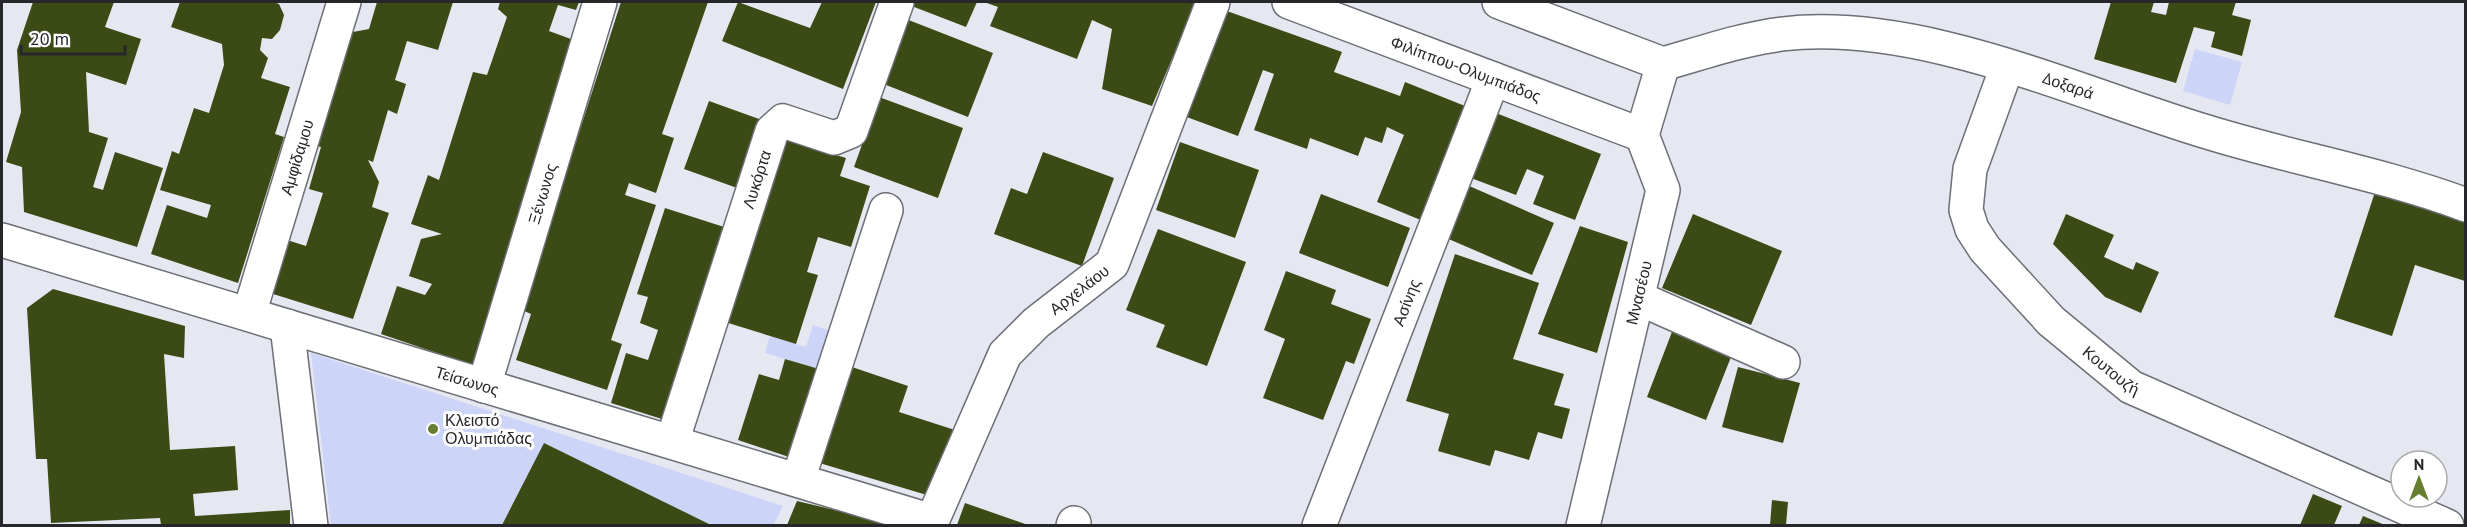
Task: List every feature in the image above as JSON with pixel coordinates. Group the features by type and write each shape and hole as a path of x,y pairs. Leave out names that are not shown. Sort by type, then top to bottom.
{"street":[{"name":"Αμφίδαμου","path":"249,315 344,2"},
{"name":"Ξένωνος","path":"484,386 600,2"},
{"name":"Λυκόρτα","path":"672,442 772,131 783,121 834,138 851,131 897,2"},
{"name":"Αρχελάου","path":"931,523 1005,354 1015,341 1036,323 1112,264 1119,251 1213,2"},
{"name":"Φιλίππου-Ολυμπιάδος","path":"1289,2 1642,135"},
{"path":"1519,5 1664,64 1642,135"},
{"name":"Δοξαρά","path":"1664,64 1766,37 1807,33 1881,36 2007,67 2205,132 2367,174 2466,205"},
{"name":"Κουτουζή","path":"2007,67 1970,169 1967,180 1966,210 1972,229 1985,249 2051,321 2131,387 2447,525"},
{"name":"Ασίνης","path":"1319,525 1493,79"},
{"name":"Μνασέου","path":"1583,525 1663,190 1642,135"},
{"path":"798,480 885,210"},
{"name":"Τείσωνος","path":"2,240 798,480 931,523"},
{"path":"1638,298 1783,362"},
{"path":"287,326 311,525"}],"shaded area":[{"path":"2195,49 2242,62 2230,105 2183,91"},
{"path":"813,325 830,331 819,369 765,353 770,336 806,347"},
{"name":"Κλειστό Ολυμπιάδας","path":"311,353 783,506 773,526 331,525"}],"building":[{"path":"33,2 114,2 105,27 141,39 126,85 86,72 89,132 108,138 93,187 103,190 115,152 163,168 137,247 24,212 22,167 6,162 21,112 17,50"},
{"path":"180,2 273,2 279,4 284,15 280,30 272,39 262,38 260,50 268,58 261,78 290,87 275,134 284,137 238,283 151,254 167,205 207,218 211,205 160,190 172,151 179,154 194,108 209,113 224,65 222,44 171,27"},
{"path":"377,2 453,2 438,50 407,41 395,80 406,84 397,114 388,110 373,162 368,160 379,182 372,207 389,213 353,319 270,293 287,240 306,246 323,193 309,189 321,147 313,145 327,95 334,94 353,32 369,29"},
{"path":"500,2 579,2 576,10 558,5 549,31 579,42 475,366 381,334 397,286 425,295 432,284 409,276 421,239 442,234 411,224 428,175 439,180 473,72 487,75 507,17 498,9"},
{"path":"621,2 708,2 662,134 674,138 656,193 629,183 625,195 656,205 611,340 622,344 607,390 516,360 531,314 522,310"},
{"path":"738,2 810,28 822,2 876,2 843,89 722,41"},
{"path":"910,2 977,2 966,27 909,5"},
{"path":"984,2 1196,2 1152,106 1102,89 1112,29 1092,20 1077,59 990,26 998,7"},
{"path":"2111,2 2154,2 2151,12 2166,15 2169,2 2236,2 2232,15 2251,20 2242,56 2211,47 2215,32 2194,27 2176,83 2094,59"},
{"path":"1224,10 1342,52 1334,72 1400,96 1405,82 1470,108 1423,221 1377,202 1404,135 1387,127 1382,143 1365,137 1358,156 1310,138 1307,149 1254,130 1274,74 1263,70 1238,136 1184,116"},
{"path":"906,19 993,53 968,117 881,83"},
{"path":"879,97 963,128 938,198 854,167"},
{"path":"709,101 765,121 740,189 684,169"},
{"path":"1496,113 1601,154 1575,220 1533,204 1544,176 1527,169 1516,195 1471,178"},
{"path":"784,139 846,158 840,176 870,186 851,247 818,237 807,272 818,275 796,344 725,322"},
{"path":"1180,142 1259,170 1235,238 1156,210"},
{"path":"1043,152 1114,178 1082,266 994,234 1011,188 1027,194"},
{"path":"1467,185 1554,223 1532,275 1444,237"},
{"path":"2375,192 2466,221 2465,281 2415,265 2392,336 2334,317"},
{"path":"1321,194 1410,228 1388,287 1299,253"},
{"path":"665,208 724,227 665,420 611,403 626,353 648,360 658,330 640,323 648,297 637,294"},
{"path":"1693,214 1782,251 1751,325 1662,288"},
{"path":"2066,214 2114,235 2104,257 2133,270 2136,262 2159,272 2141,313 2105,297 2053,244"},
{"path":"1580,226 1628,242 1597,353 1538,334"},
{"path":"1158,229 1246,262 1207,366 1156,347 1165,325 1126,310"},
{"path":"1455,254 1539,283 1513,359 1564,374 1554,405 1570,409 1562,439 1538,432 1529,460 1495,450 1490,466 1438,451 1449,414 1406,401"},
{"path":"1286,271 1336,290 1331,304 1371,319 1354,364 1346,361 1323,420 1263,398 1285,339 1264,330"},
{"path":"53,289 185,326 184,358 164,354 170,450 235,446 238,490 193,494 195,516 290,510 290,525 161,525 160,518 51,523 47,459 36,459 27,308"},
{"path":"1675,324 1735,347 1706,420 1647,397"},
{"path":"785,359 819,369 792,458 738,440 759,374 779,380"},
{"path":"852,367 908,386 899,412 958,431 937,498 816,462"},
{"path":"1738,367 1800,383 1783,443 1722,427"},
{"path":"544,443 711,525 502,525"},
{"path":"2313,494 2342,506 2334,525 2300,525"},
{"path":"1772,500 1788,502 1786,525 1770,525"},
{"path":"797,501 897,525 787,525"},
{"path":"965,503 1028,525 957,525"},
{"path":"2363,516 2385,525 2359,525"}],"place":[{"name":"Κλειστό Ολυμπιάδας","path":"433,429"}]}
